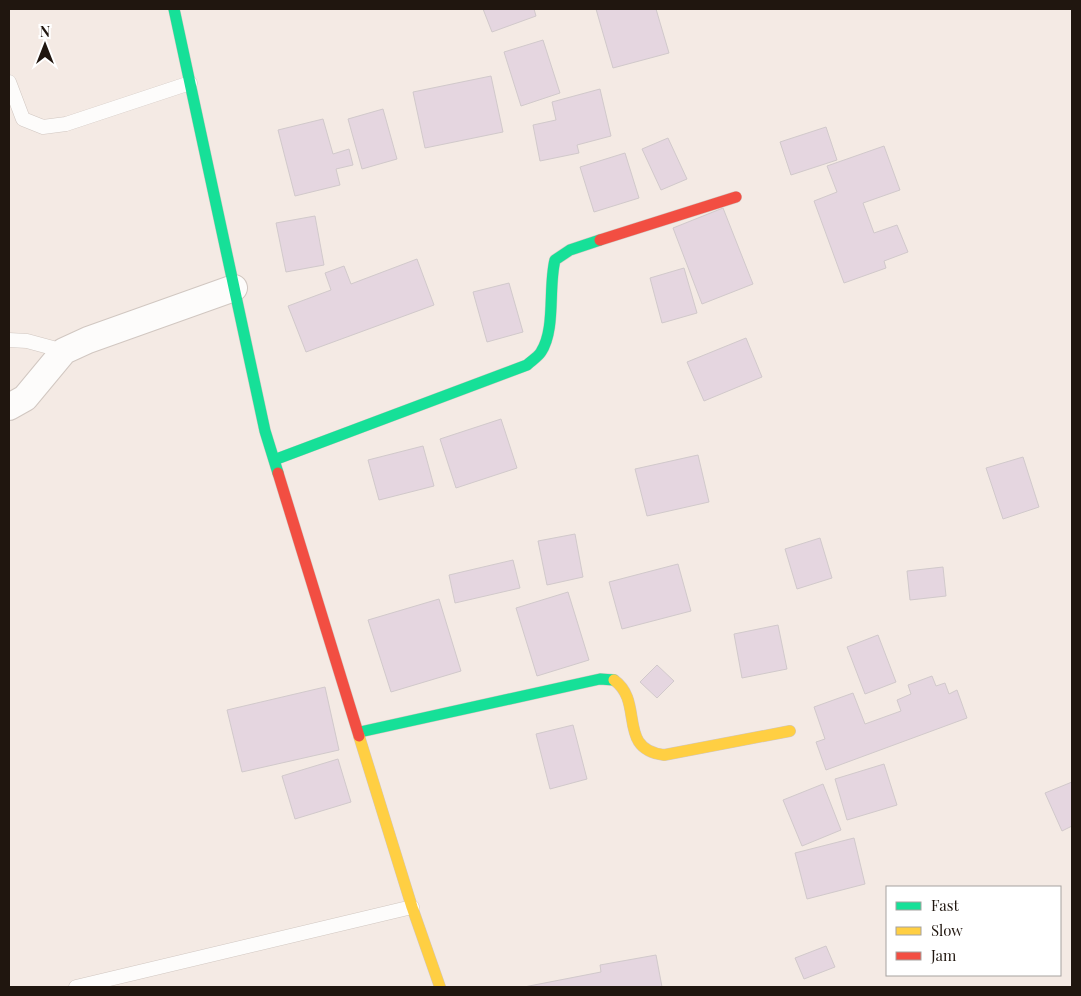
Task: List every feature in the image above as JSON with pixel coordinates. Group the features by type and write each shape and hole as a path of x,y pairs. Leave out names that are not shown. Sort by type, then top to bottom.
{"street":[{"path":"174,9 265,431 360,732 412,907 440,987"},
{"path":"274,460 527,366 541,352 548,335 551,275 555,260 570,250 736,197"},
{"path":"9,407 25,398 64,351 88,340 234,288"},
{"path":"360,732 600,679 614,680 624,690 638,746 650,755 664,755 790,731"}],"lane":[{"path":"9,82 23,119 43,127 66,124 190,83"},
{"path":"9,340 27,341 64,351"},
{"path":"76,987 412,907"}],"building":[{"path":"483,9 534,9 536,16 492,32"},
{"path":"596,9 656,9 669,53 613,68"},
{"path":"543,40 560,93 521,106 504,52"},
{"path":"491,76 503,132 425,148 413,92"},
{"path":"600,89 611,136 577,145 579,153 540,161 533,125 556,120 552,102"},
{"path":"383,109 397,159 362,169 348,119"},
{"path":"323,119 333,154 349,149 353,165 336,169 340,185 295,196 278,130"},
{"path":"826,127 837,160 791,175 780,142"},
{"path":"668,138 687,179 661,190 642,149"},
{"path":"884,146 900,190 863,203 874,233 897,225 908,252 884,261 886,268 844,283 814,201 837,192 827,166"},
{"path":"625,153 639,198 594,212 580,167"},
{"path":"723,208 753,284 702,304 673,228"},
{"path":"315,216 324,265 286,272 276,223"},
{"path":"417,259 434,305 306,352 288,306 331,290 325,273 344,266 351,284"},
{"path":"684,268 697,313 662,323 650,278"},
{"path":"509,283 523,332 487,342 473,292"},
{"path":"746,338 762,377 704,401 687,362"},
{"path":"501,419 517,468 456,488 440,439"},
{"path":"423,446 434,486 379,500 368,460"},
{"path":"698,455 709,502 647,516 635,469"},
{"path":"1023,457 1039,507 1003,519 986,468"},
{"path":"575,534 583,577 547,585 538,541"},
{"path":"820,538 832,578 797,589 785,549"},
{"path":"513,560 520,588 455,603 449,575"},
{"path":"678,564 691,611 622,629 609,582"},
{"path":"943,567 946,596 910,600 907,571"},
{"path":"568,592 589,660 537,676 516,608"},
{"path":"439,599 461,671 391,692 368,620"},
{"path":"778,625 787,669 742,678 734,634"},
{"path":"878,635 896,682 865,694 847,647"},
{"path":"657,665 674,681 657,698 640,682"},
{"path":"932,676 936,686 945,683 949,694 957,690 967,718 826,770 816,742 825,739 814,707 853,693 865,724 901,711 897,700 911,694 908,685"},
{"path":"325,687 339,750 242,772 227,710"},
{"path":"573,725 587,779 550,789 536,734"},
{"path":"338,759 351,802 295,819 282,776"},
{"path":"884,764 897,805 847,820 835,779"},
{"path":"1072,782 1072,826 1062,831 1045,793"},
{"path":"823,784 841,830 802,846 783,800"},
{"path":"854,838 865,884 807,899 795,853"},
{"path":"826,946 835,967 804,979 795,958"},
{"path":"656,955 662,987 524,987 601,972 600,965"}],"traffic: fast":[{"path":"174,9 265,431 278,473"},
{"path":"274,460 527,365 541,352 549,332 555,260 570,250 600,240"},
{"path":"360,732 600,679 614,680"}],"traffic: slow":[{"path":"614,680 623,689 628,700 635,734 640,744 649,751 664,755 790,731"},
{"path":"359,736 412,907 440,987"}],"traffic: jam":[{"path":"600,240 736,197"},
{"path":"278,473 359,736"}]}
